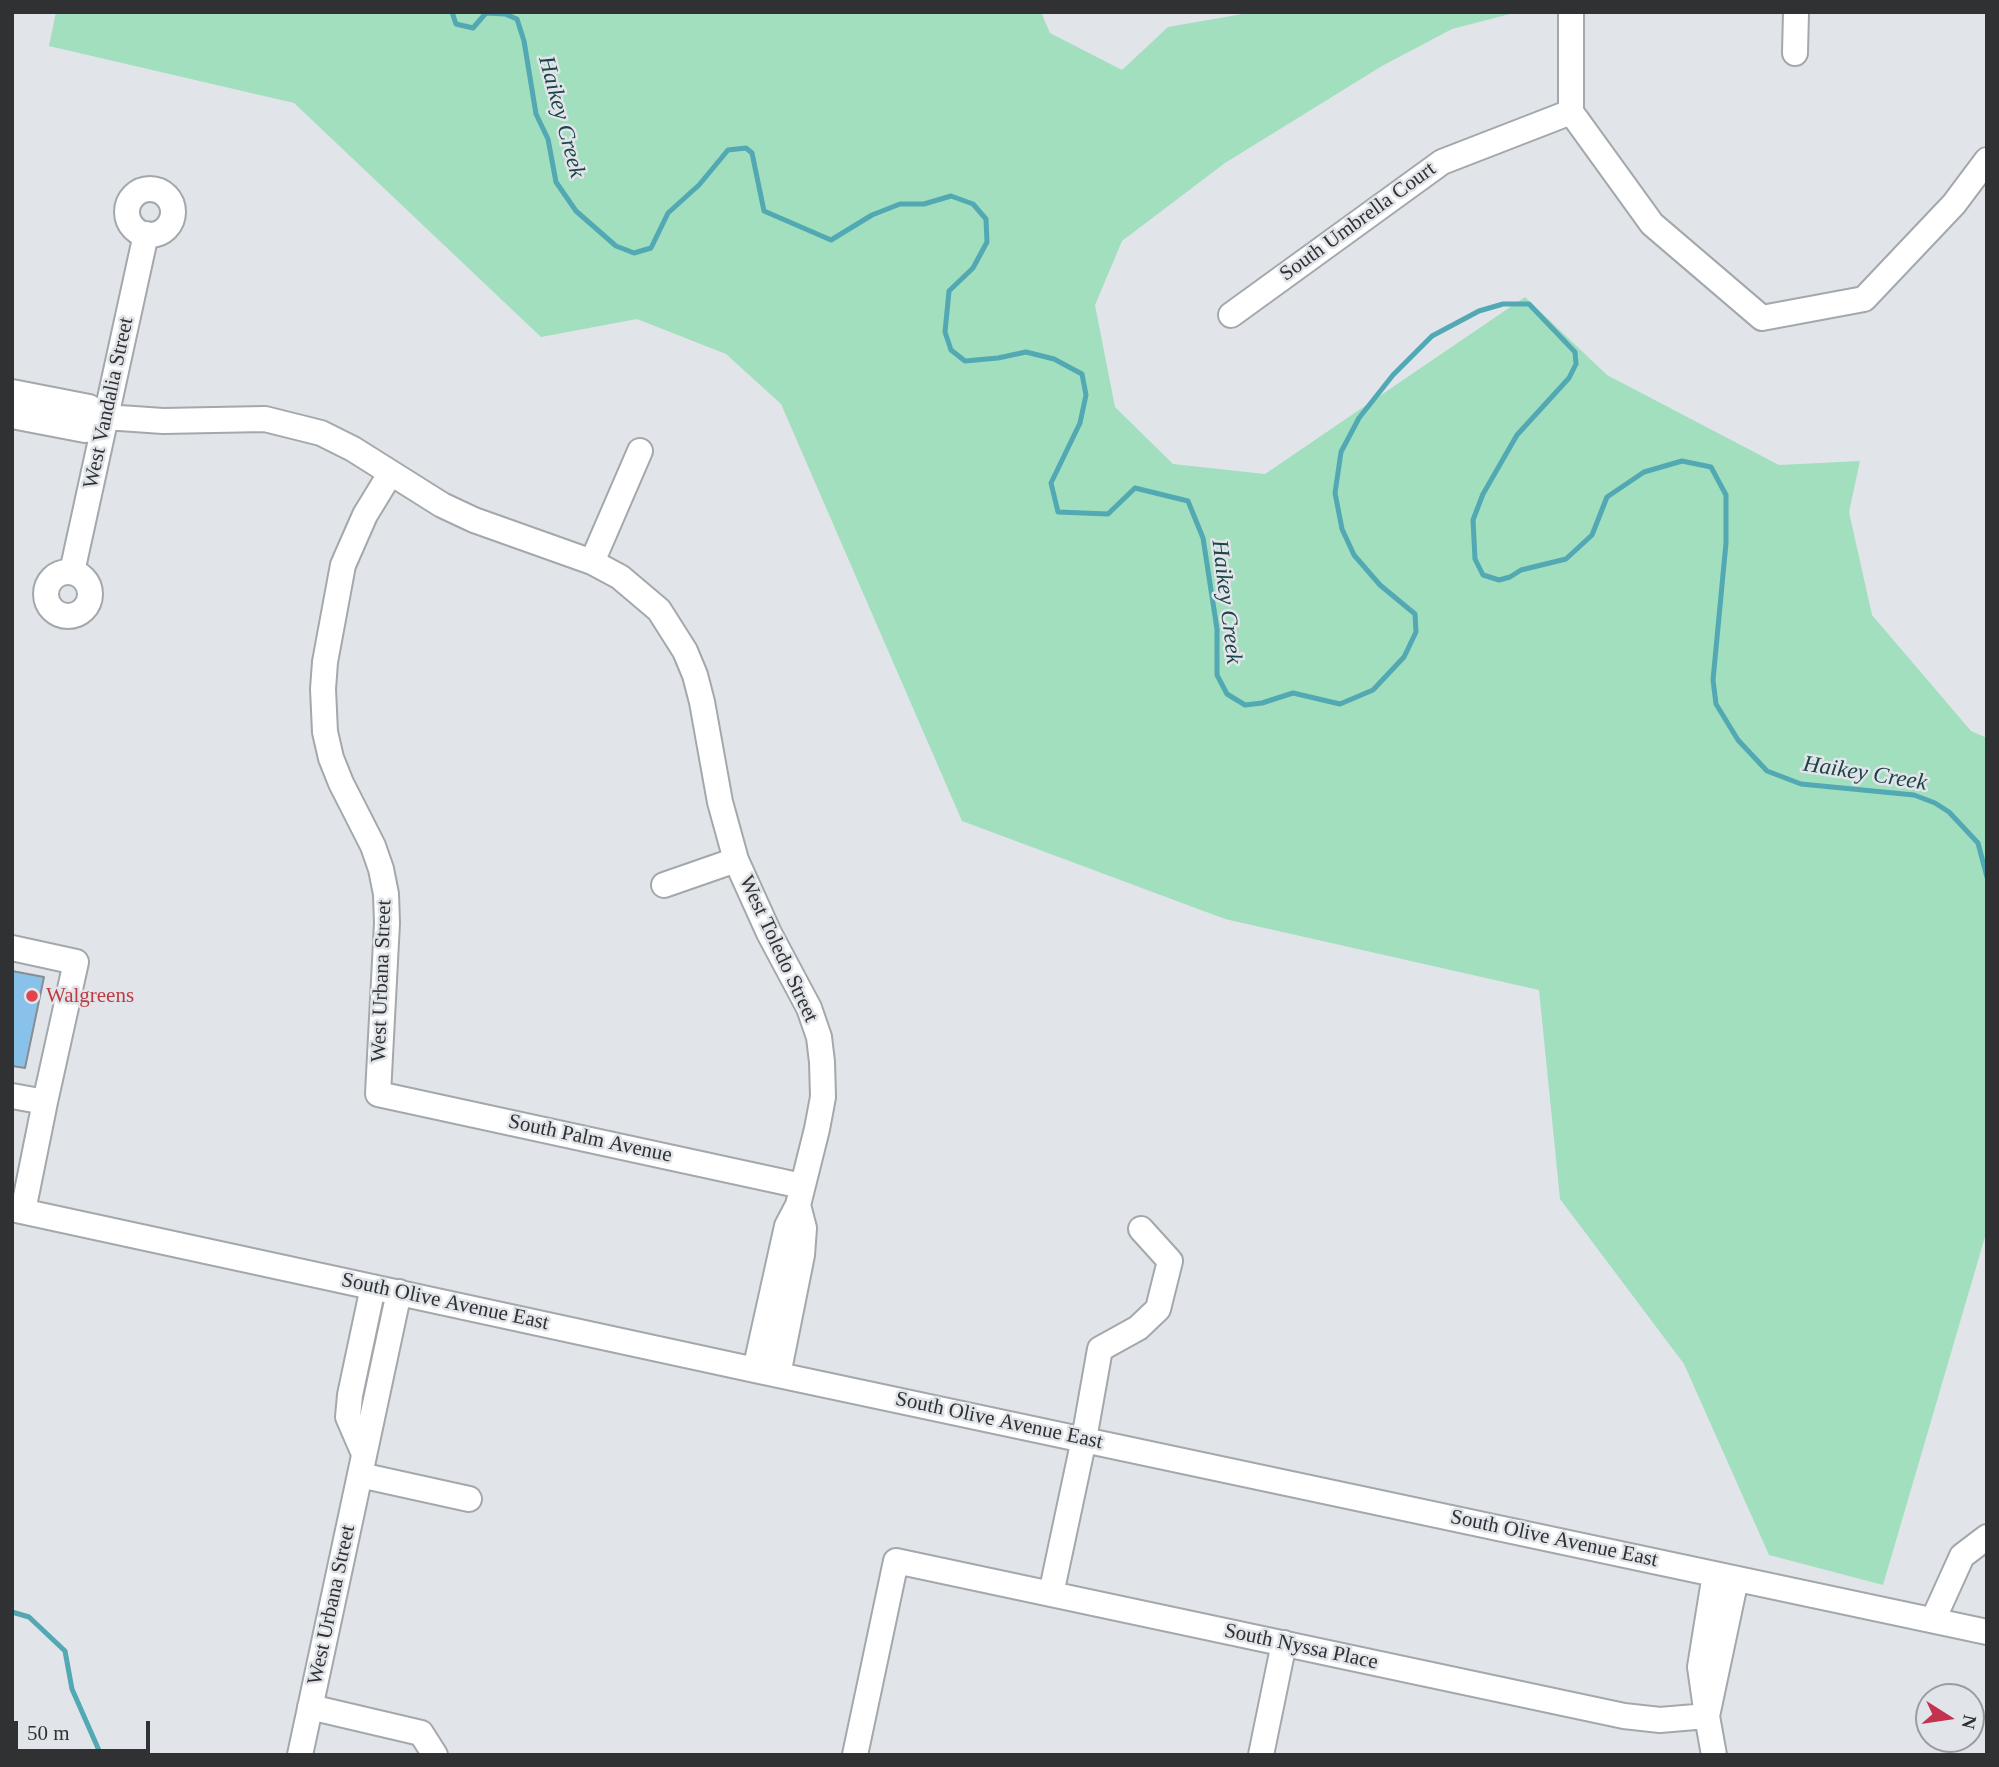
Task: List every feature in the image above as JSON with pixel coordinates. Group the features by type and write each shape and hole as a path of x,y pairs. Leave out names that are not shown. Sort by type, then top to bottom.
{"street":[{"path":"1571,12 1571,112 1652,224 1762,318 1864,299 1954,204 1987,160"},
{"path":"1795,53 1796,12"},
{"name":"South Umbrella Court","path":"1231,315 1442,162 1571,112"},
{"name":"West Vandalia Street","path":"72,572 146,234"},
{"path":"12,392 89,407 105,417 85,430 12,416"},
{"name":"West Toledo Street","path":"105,417 163,421 235,418 274,420 328,436 442,505 474,520 592,562 620,577 659,610 685,651 702,702 720,802 736,860 769,933 809,1008 819,1037 823,1097 800,1195 804,1228 802,1255 766,1372"},
{"path":"592,562 640,451"},
{"name":"West Urbana Street","path":"378,1094 387,923 386,894 373,846 331,758 325,732 323,690 325,662 344,565 365,515 390,474"},
{"name":"West Toledo Street","path":"664,885 736,860"},
{"path":"12,948 76,962 18,1210"},
{"name":"South Palm Avenue","path":"378,1094 800,1195"},
{"path":"12,1096 45,1102"},
{"name":"South Olive Avenue East","path":"18,1210 1987,1632"},
{"path":"1051,1594 1100,1349 1139,1328 1158,1309 1170,1261 1141,1229"},
{"path":"373,1287 350,1395 348,1417 362,1464 469,1499"},
{"name":"West Urbana Street","path":"300,1755 398,1292"},
{"path":"1933,1620 1962,1556 1984,1542"},
{"name":"South Nyssa Place","path":"855,1755 896,1561 1624,1716 1660,1720 1707,1716"},
{"path":"1714,1755 1700,1667 1725,1576"},
{"path":"1261,1755 1284,1643"},
{"path":"310,1707 421,1733 435,1755"}],"green space":[{"path":"56,12 1041,12 1050,33 1122,70 1168,27 1254,12 1518,12 1452,29 1382,66 1225,163 1122,241 1095,305 1115,407 1173,464 1265,474 1525,297 1607,375 1779,465 1860,461 1849,512 1872,615 1971,731 1987,738 1987,1230 1883,1585 1769,1555 1684,1364 1560,1199 1539,990 1225,919 962,821 781,404 726,354 637,319 541,337 294,103 49,46"}],"building":[{"name":"Walgreens","path":"12,971 44,977 25,1068 12,1066"}],"waterway":[{"name":"Haikey Creek","path":"452,12 456,24 473,28 486,13 505,14 517,19 524,41 536,114 548,139 556,182 576,211 616,246 634,253 651,248 668,213 699,185 728,150 746,148 752,153 764,211 831,240 872,215 900,204 924,204 951,196 973,204 986,219 987,242 973,268 949,291 945,332 951,350 965,361 1026,352 1054,359 1082,374 1086,395 1080,423 1051,483 1058,512 1108,514 1135,488 1188,501 1203,538 1217,629 1217,675 1227,694 1245,705 1262,703 1293,693 1340,704 1373,690 1404,657 1416,632 1415,614 1380,585 1354,555 1342,529 1335,493 1341,452 1359,418 1393,375 1432,336 1479,311 1503,304 1529,304 1575,352 1576,364 1569,378 1517,435 1483,494 1473,520 1475,559 1483,575 1499,580 1521,570 1566,559 1592,535 1607,497 1644,472 1682,461 1711,467 1726,495 1726,543 1713,680 1716,704 1738,740 1767,771 1801,784 1914,795 1935,803 1949,812 1978,843 1987,877"},
{"path":"12,1612 29,1617 65,1651 72,1689 101,1755"}],"place":[{"name":"Walgreens","path":"32,996"}]}
